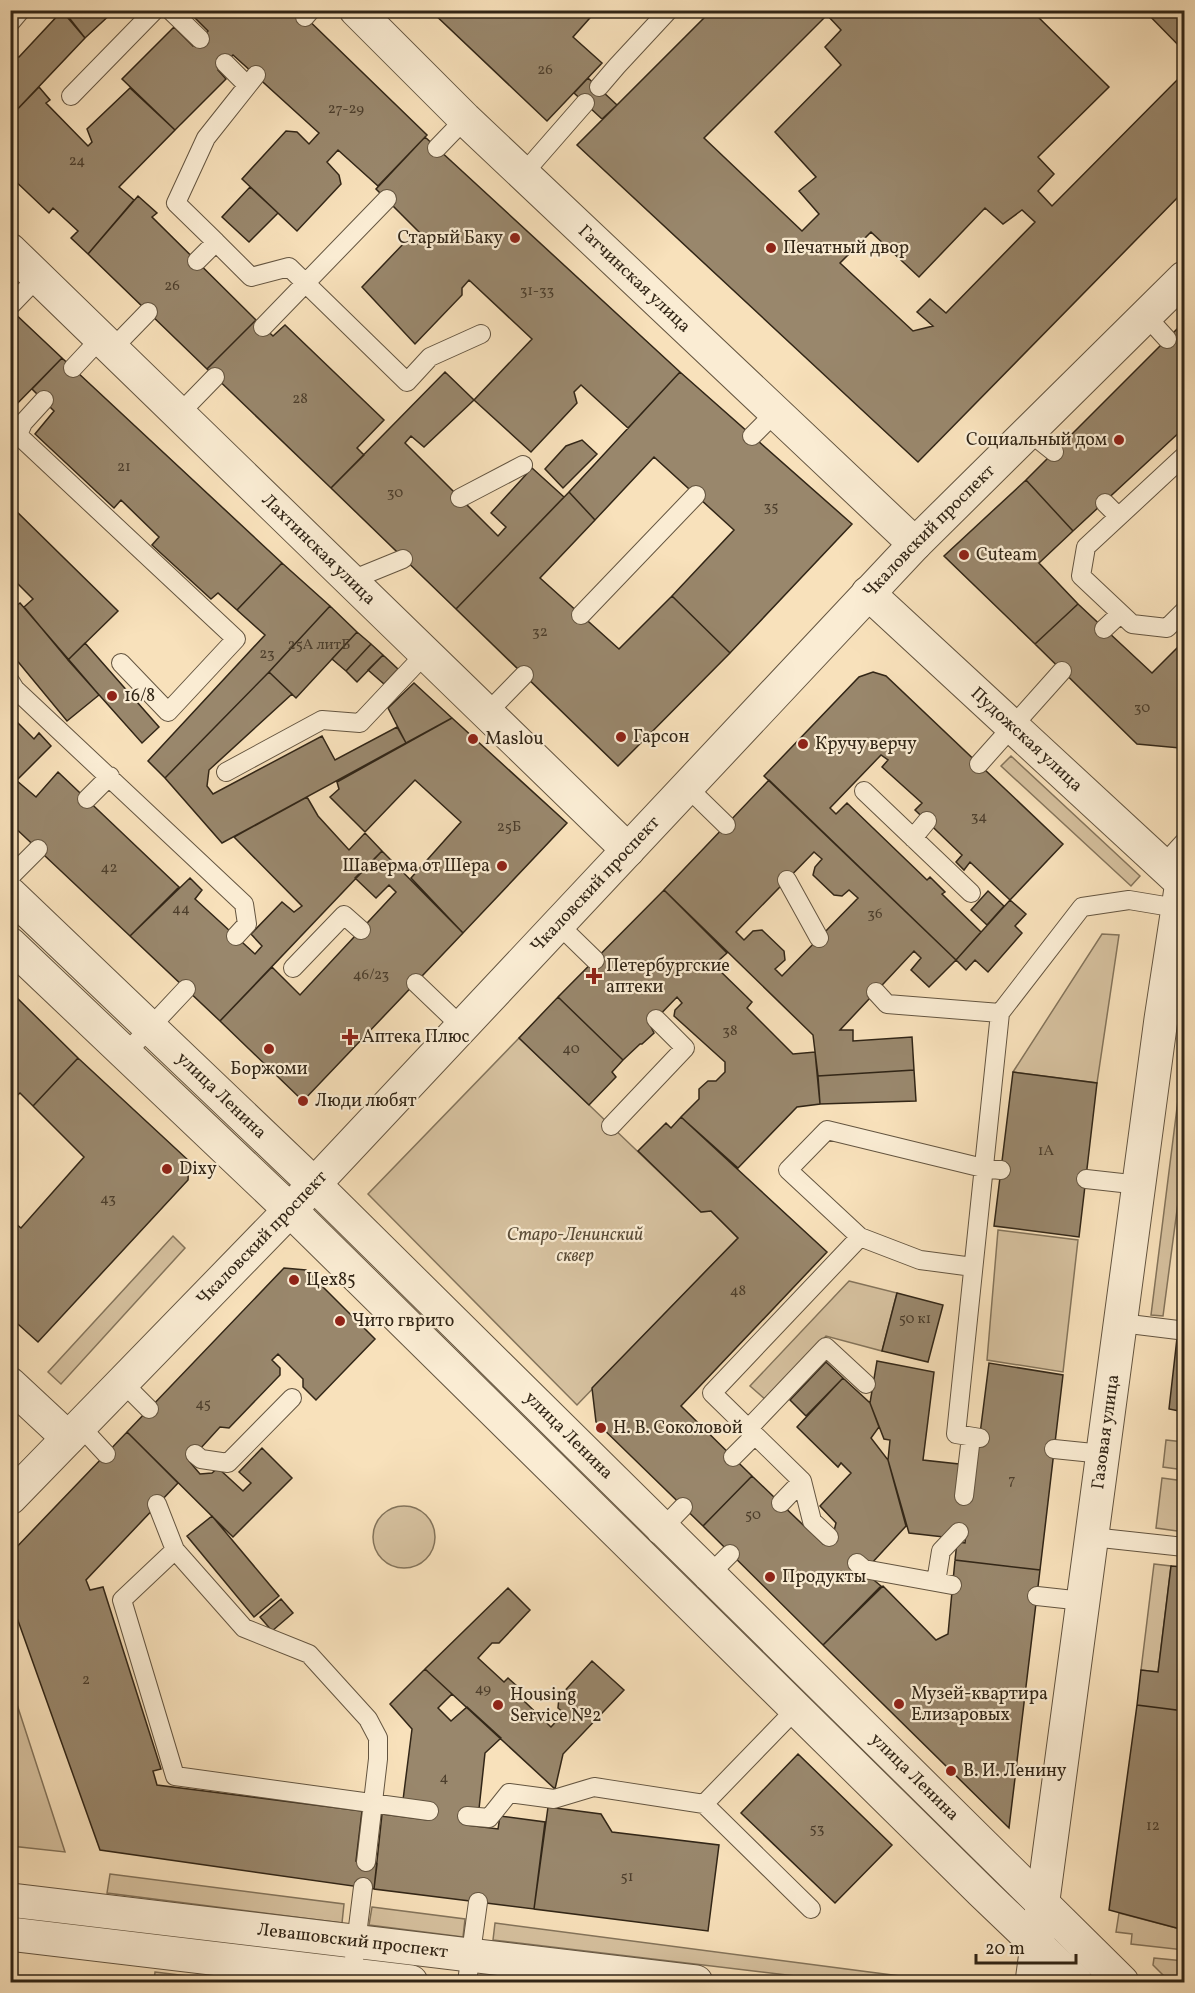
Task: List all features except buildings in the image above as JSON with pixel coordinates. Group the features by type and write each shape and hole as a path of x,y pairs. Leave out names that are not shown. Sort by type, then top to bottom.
{"street":[{"name":"Гатчинская улица","path":"356,10 465,119 915,544"},
{"name":"Лахтинская улица","path":"10,250 628,850"},
{"name":"Чкаловский проспект","path":"10,1498 290,1210 915,544 1029,432 1156,328 1185,278"},
{"name":"Пудожская улица","path":"868,593 1178,877"},
{"name":"Газовая улица","path":"1032,1983 1140,1185 1178,877"},
{"name":"улица Ленина","path":"17,914 150,1028 673,1518 720,1564 1042,1904 1122,1983"},
{"name":"улица Ленина","path":"10,944 290,1210 1076,1983"},
{"path":"10,1384 74,1432"},
{"name":"Левашовский проспект","path":"10,1900 356,1941 469,1969 687,1982"},
{"name":"Левашовский проспект","path":"10,1934 411,1983"}],"lane":[{"path":"10,23 21,10"},
{"path":"71,96 155,10"},
{"path":"170,10 200,39"},
{"path":"599,87 669,10"},
{"path":"225,63 252,80 206,138 176,203 251,277 289,267 406,382 429,357 481,334"},
{"path":"523,174 585,103"},
{"path":"436,148 465,119"},
{"path":"263,327 387,199"},
{"path":"197,261 216,242"},
{"path":"10,306 38,276"},
{"path":"73,368 148,312"},
{"path":"179,414 215,377"},
{"path":"44,400 23,423 18,435 236,639 168,712 121,663"},
{"path":"752,436 775,413"},
{"path":"1029,432 1054,452"},
{"path":"1185,456 1086,547 1081,576 1132,624 1167,628 1185,611"},
{"path":"460,498 523,465"},
{"path":"581,615 696,495"},
{"path":"1105,503 1118,516"},
{"path":"350,581 403,559"},
{"path":"1104,629 1120,614"},
{"path":"226,772 322,720 360,723 426,653"},
{"path":"979,764 1062,671"},
{"path":"487,713 524,675"},
{"path":"12,688 110,776 244,904 247,924 236,936"},
{"path":"87,799 110,776"},
{"path":"687,787 726,825"},
{"path":"864,791 971,893"},
{"path":"913,838 927,821"},
{"path":"10,877 38,849"},
{"path":"964,1496 975,1437 956,1434 973,1267 992,1169 1000,1013 1082,907 1129,900 1178,877"},
{"path":"787,880 819,938"},
{"path":"293,968 344,915 360,930"},
{"path":"558,924 595,960"},
{"path":"416,983 462,1027"},
{"path":"126,1053 186,989"},
{"path":"876,992 887,1004 1000,1013"},
{"path":"611,1126 685,1048 656,1019"},
{"path":"973,1267 920,1260 860,1237 788,1170 827,1130 992,1169"},
{"path":"1086,1179 1140,1185"},
{"path":"829,1537 812,1521 802,1481 712,1393 860,1237"},
{"path":"1121,1323 1178,1330"},
{"path":"733,1457 826,1347 866,1384"},
{"path":"122,1382 149,1409"},
{"path":"195,1454 201,1459 228,1463 292,1398"},
{"path":"74,1432 106,1454"},
{"path":"1054,1449 1103,1454"},
{"path":"781,1503 802,1481"},
{"path":"157,1504 175,1550 244,1628 309,1654 368,1719 378,1738 366,1862"},
{"path":"639,1553 673,1518"},
{"path":"857,1563 864,1569 944,1584 941,1551 959,1532"},
{"path":"1092,1537 1185,1547"},
{"path":"175,1550 122,1600 175,1776 429,1811"},
{"path":"686,1599 720,1564"},
{"path":"1037,1596 1083,1601"},
{"path":"704,1804 797,1708"},
{"path":"467,1816 488,1823 509,1794 554,1799 594,1787 704,1804 811,1909"},
{"path":"352,1976 363,1887"},
{"path":"469,1969 478,1902"},
{"path":"48,1938 52,1904"}],"green space":[{"path":"1011,756 1140,876 1131,886 1001,766"},
{"path":"1102,934 1119,935 1097,1083 1013,1072"},
{"name":"Старо-Ленинский сквер","path":"519,1038 701,1212 711,1211 738,1238 577,1405 368,1194"},
{"path":"1184,1052 1184,1157 1163,1316 1151,1315"},
{"path":"998,1230 1078,1240 1063,1372 987,1360"},
{"path":"173,1236 185,1248 61,1384 48,1372"},
{"path":"849,1281 897,1293 882,1351 826,1336 766,1400 750,1386"},
{"path":"1166,1440 1184,1442 1184,1470 1163,1467"},
{"path":"1162,1478 1184,1481 1184,1532 1156,1528"},
{"path":"398,1506 410,1506 426,1515 433,1525 435,1537 433,1549 426,1559 410,1568 398,1568 387,1563 378,1554 373,1543 373,1531 378,1520 387,1511"},
{"path":"1154,1564 1171,1566 1158,1672 1141,1670"},
{"path":"11,1686 65,1852 11,1846"},
{"path":"110,1874 344,1904 342,1923 107,1893"},
{"path":"372,1907 465,1919 463,1937 369,1925"},
{"path":"1119,1913 1184,1930 1184,1950 1131,1944 1132,1934 1116,1932"},
{"path":"495,1923 938,1982 845,1982 493,1940"},
{"path":"1154,1958 1184,1961 1184,1982 1170,1982 1153,1965"},
{"path":"155,1972 237,1982 154,1982"}],"place":[{"name":"Старый Баку","path":"515,238"},
{"name":"Печатный двор","path":"771,248"},
{"name":"Социальный дом","path":"1119,440"},
{"name":"Cuteam","path":"964,555"},
{"name":"16/8","path":"112,696"},
{"name":"Гарсон","path":"621,737"},
{"name":"Maslou","path":"473,739"},
{"name":"Кручу верчу","path":"803,744"},
{"name":"Шаверма от Шера","path":"502,866"},
{"name":"Петербургские аптеки","path":"594,976"},
{"name":"Аптека Плюс","path":"350,1037"},
{"name":"Боржоми","path":"269,1049"},
{"name":"Люди любят","path":"303,1101"},
{"name":"Dixy","path":"167,1169"},
{"name":"Цех85","path":"294,1280"},
{"name":"Чито гврито","path":"340,1321"},
{"name":"Н. В. Соколовой","path":"601,1428"},
{"name":"Продукты","path":"770,1577"},
{"name":"Музей-квартира Елизаровых","path":"899,1704"},
{"name":"Housing Service №2","path":"498,1705"},
{"name":"В. И. Ленину","path":"951,1771"}]}
